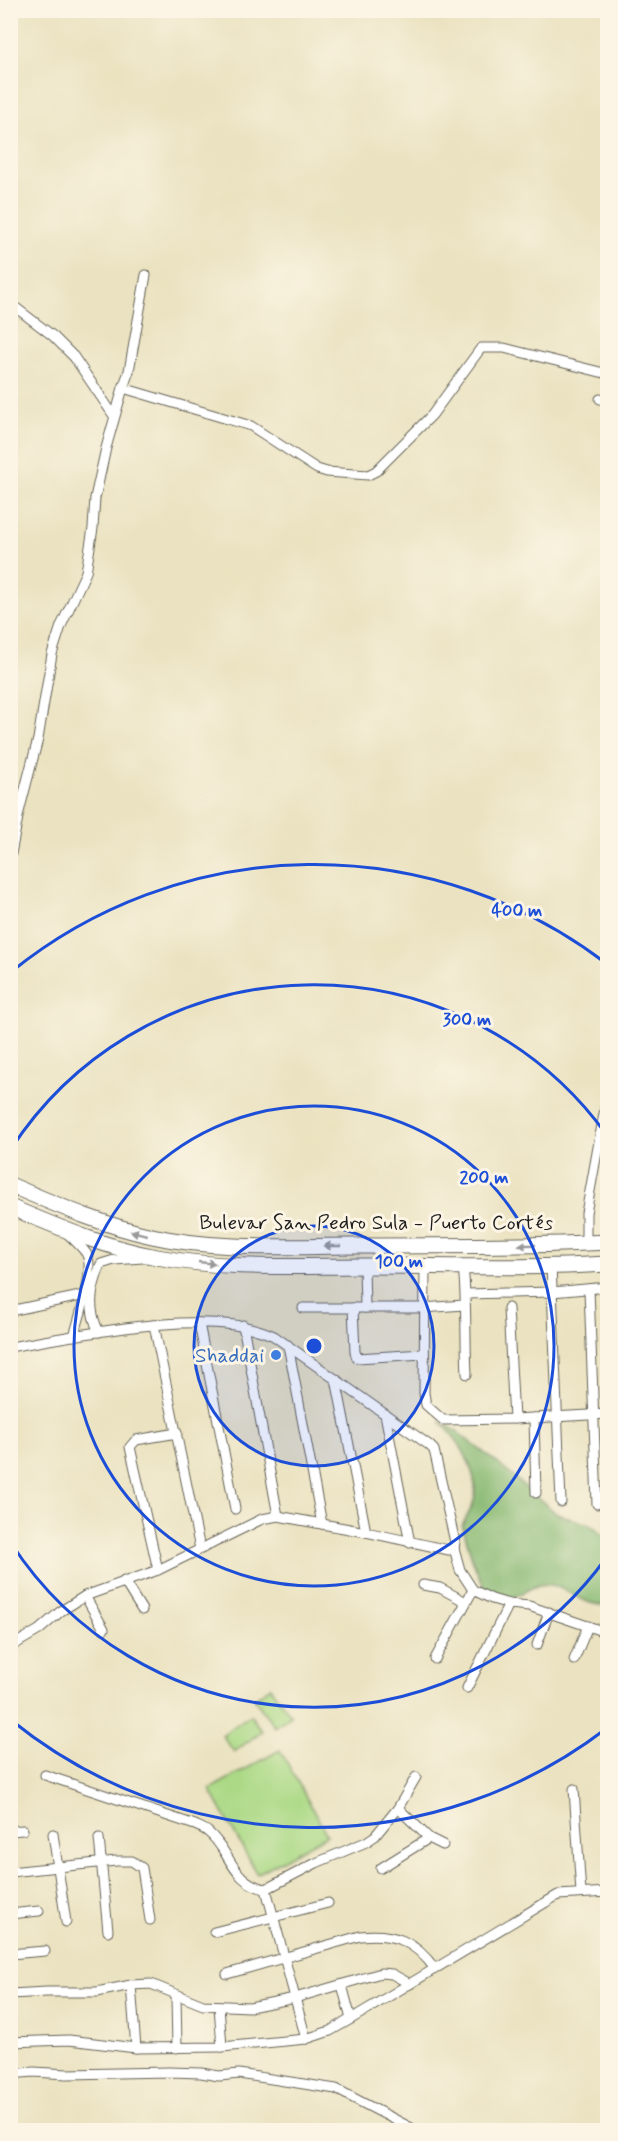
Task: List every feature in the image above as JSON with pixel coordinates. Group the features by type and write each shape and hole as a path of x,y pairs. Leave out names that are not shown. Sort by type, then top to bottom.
{"highway":[{"name":"Bulevar San Pedro Sula - Puerto Cortés","path":"10,1185 94,1221 154,1237 212,1245 586,1244 608,1242"},
{"name":"Bulevar San Pedro Sula - Puerto Cortés","path":"10,1206 63,1229 109,1245 157,1257 224,1265 608,1264"}],"street":[{"path":"10,859 19,812 38,739 52,654 61,626 86,572 95,498 114,416 129,371 146,275"},
{"path":"10,306 15,307 53,336 74,357 114,416"},
{"path":"123,388 251,426 317,470 339,474 368,475 376,471 432,415 481,348 504,348 608,374"},
{"path":"586,1244 586,1213 608,1092"},
{"path":"63,1229 86,1254 89,1261 85,1295 74,1336"},
{"path":"99,1332 91,1316 91,1298 101,1264 114,1260 157,1257"},
{"path":"551,1265 561,1502"},
{"path":"364,1266 365,1308"},
{"path":"425,1266 423,1308 425,1399 426,1405 433,1413 443,1420 608,1414"},
{"path":"463,1266 466,1294 464,1305 467,1374"},
{"path":"466,1294 552,1292 608,1287"},
{"path":"589,1289 597,1504"},
{"path":"10,1311 85,1295"},
{"path":"303,1308 423,1308 464,1305"},
{"path":"353,1308 357,1358 424,1354"},
{"path":"508,1308 514,1419"},
{"path":"10,1347 154,1325 200,1323 243,1325 260,1329 288,1345 434,1450 460,1570 474,1590 492,1599 529,1606 608,1633"},
{"path":"200,1323 235,1509"},
{"path":"154,1325 200,1549"},
{"path":"243,1325 278,1516"},
{"path":"288,1345 322,1524"},
{"path":"336,1379 366,1532"},
{"path":"385,1414 410,1543"},
{"path":"534,1418 536,1493"},
{"path":"158,1570 129,1447 136,1440 177,1433"},
{"path":"10,1647 39,1630 61,1611 85,1596 158,1570 262,1519 278,1516 366,1532 410,1543 449,1550 454,1548"},
{"path":"124,1581 142,1610"},
{"path":"423,1585 440,1588 466,1602"},
{"path":"435,1659 474,1590"},
{"path":"85,1596 104,1629"},
{"path":"467,1688 509,1604"},
{"path":"537,1645 549,1612"},
{"path":"574,1660 588,1626"},
{"path":"45,1775 195,1825 208,1832 217,1841 230,1864 244,1878 259,1888 266,1889 316,1863 366,1842 381,1831 416,1777"},
{"path":"574,1789 580,1893"},
{"path":"398,1808 429,1838 443,1845"},
{"path":"10,1832 22,1830"},
{"path":"53,1834 66,1922"},
{"path":"99,1838 108,1931"},
{"path":"381,1868 429,1838"},
{"path":"10,1872 132,1861 142,1868 150,1920"},
{"path":"266,1889 306,2039"},
{"path":"10,2042 69,2040 136,2048 177,2048 222,2047 306,2039 330,2031 351,2019 558,1895 608,1892"},
{"path":"214,1932 328,1903"},
{"path":"10,1914 39,1911"},
{"path":"227,1974 360,1936 376,1934 392,1936 410,1944 426,1957 435,1969"},
{"path":"10,1954 45,1951"},
{"path":"10,1994 97,1992 131,1985 151,1984 203,2005 249,2007 295,1998 381,1973 392,1974 410,1984"},
{"path":"131,1985 136,2048"},
{"path":"342,1985 351,2019"},
{"path":"176,1995 177,2048"},
{"path":"219,2006 222,2047"},
{"path":"10,2074 34,2072 68,2074 169,2072 219,2076 239,2074 336,2089 405,2127 415,2130"}],"green space":[{"path":"440,1422 453,1429 495,1461 557,1514 591,1525 607,1537 607,1605 585,1601 558,1587 546,1584 504,1599 494,1595 485,1587 478,1576 462,1525 475,1494 473,1474 460,1445"},
{"path":"270,1687 291,1715 275,1727 254,1699"},
{"path":"250,1715 262,1731 234,1752 222,1735"},
{"path":"280,1750 327,1835 257,1874 210,1789"}],"place":[{"name":"Shaddai","path":"276,1355"}]}
